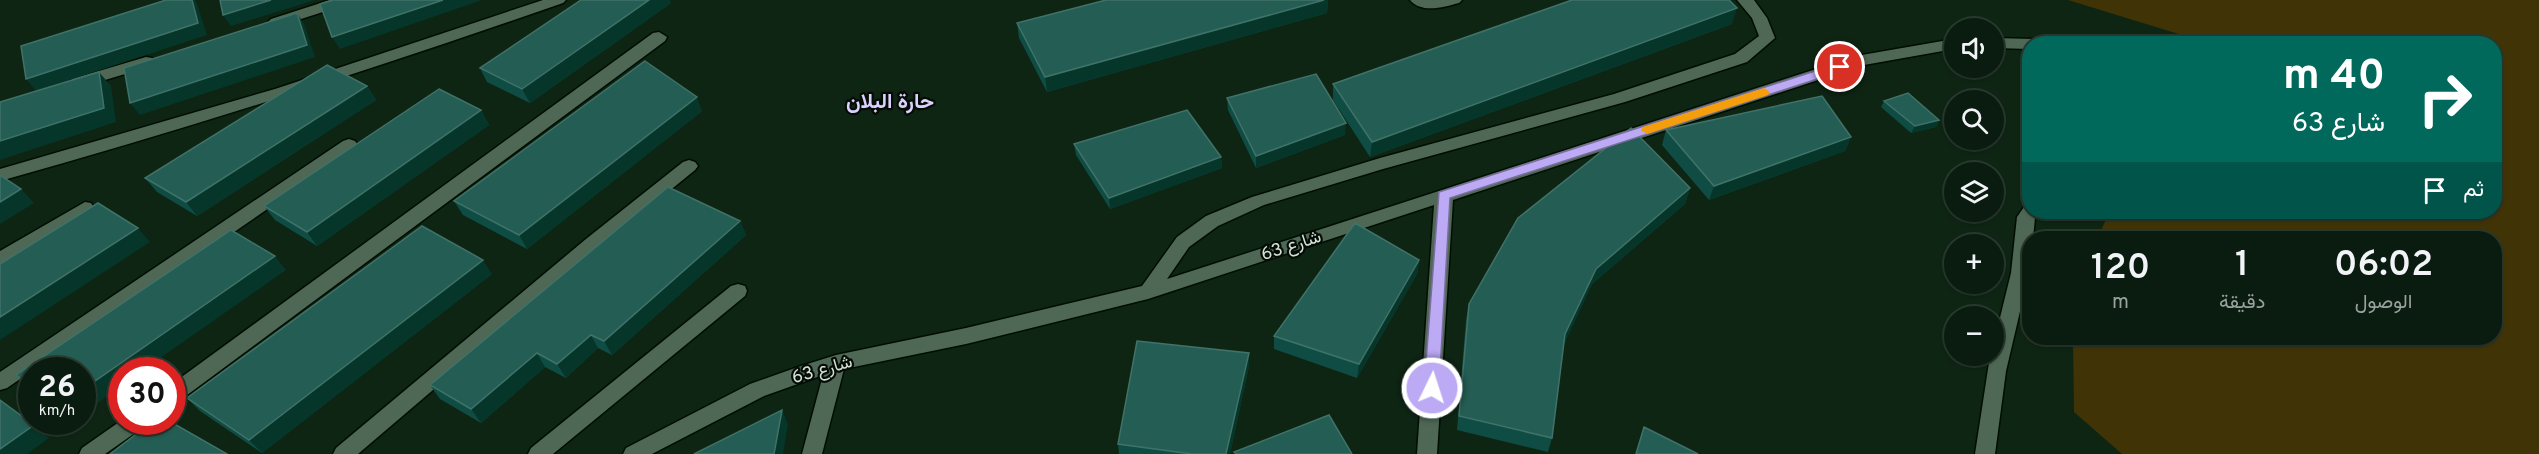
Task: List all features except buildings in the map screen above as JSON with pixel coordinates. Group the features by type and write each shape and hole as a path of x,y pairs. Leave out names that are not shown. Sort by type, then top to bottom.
{"street":[{"path":"257,27 346,0"},
{"path":"0,175 152,133 364,67 558,0"},
{"path":"1418,0 1421,3 1441,4 1454,0"},
{"path":"1148,292 1183,242 1212,221 1258,201 1380,164 1619,98 1741,58 1767,38 1765,25 1745,0"},
{"path":"186,385 659,37"},
{"path":"2004,43 2022,44"},
{"name":"شارع 63","path":"633,454 757,390 836,363 966,336 1148,292 1862,60 1944,46"},
{"path":"57,89 157,58"},
{"path":"0,382 349,145"},
{"path":"343,454 592,244 689,166"},
{"path":"1427,454 1444,195"},
{"path":"0,260 85,208"},
{"path":"1985,454 1996,371 2020,273 2022,254"},
{"path":"538,454 738,291"},
{"path":"812,454 836,363"},
{"path":"89,454 116,435"}],"shaded area":[{"path":"2068,0 2539,0 2539,454 2122,454 2074,412 2073,345 2502,345 2502,231 2101,231 2106,219 2502,219 2502,36 2182,35"}],"slow traffic":[{"path":"1647,130 1764,92"}],"district":[{"name":"حارة البلان","path":"890,101"}],"route":[{"path":"1432,388 1444,195 1840,67"}]}
